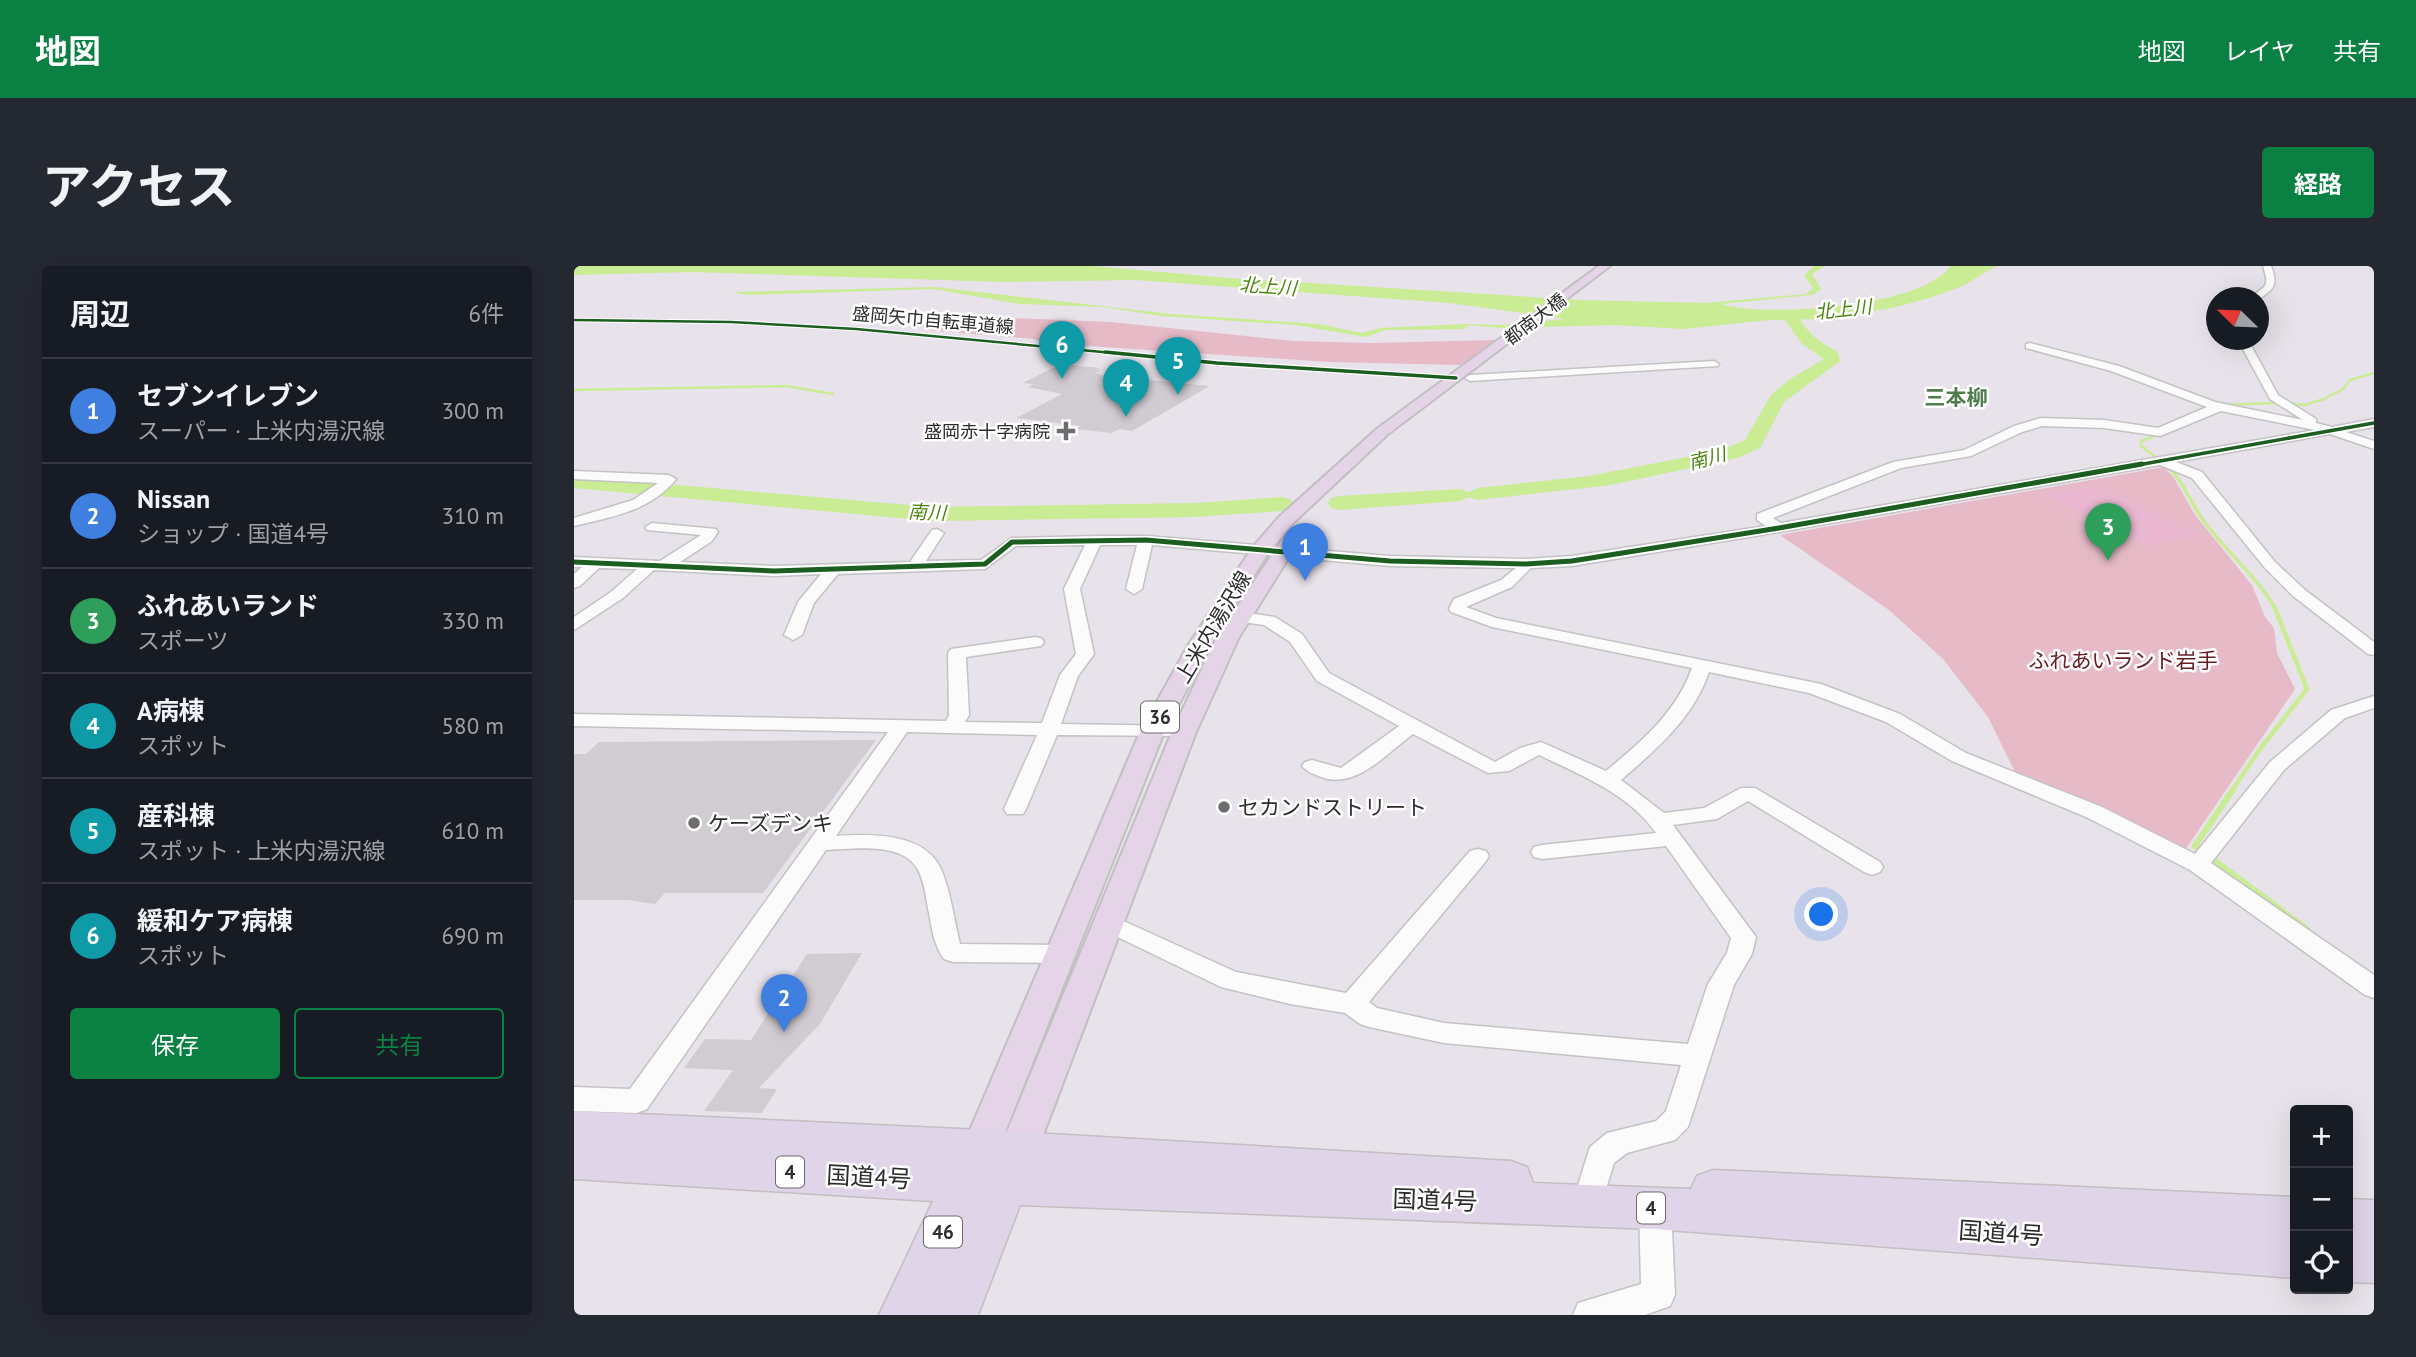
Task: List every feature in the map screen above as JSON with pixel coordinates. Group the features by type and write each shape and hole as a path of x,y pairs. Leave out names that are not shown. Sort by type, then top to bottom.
{"highway":[{"name":"国道4号","path":"574,1130 993,1167 1655,1208 2290,1255"},
{"name":"国道4号","path":"574,1159 993,1167 1592,1185 2290,1219"},
{"name":"46","path":"905,1315 993,1167"},
{"name":"46","path":"952,1315 993,1167"},
{"path":"2353,1221 2374,1222"},
{"path":"2353,1259 2374,1260"}],"main road":[{"name":"都南大橋","path":"1471,374 1605,266"},
{"name":"都南大橋","path":"1471,374 1616,266"},
{"name":"上米内湯沢線","path":"993,1167 1059,954 1152,732 1200,645 1269,552 1334,491 1471,374"},
{"name":"上米内湯沢線","path":"993,1167 1108,922 1184,732 1228,638 1241,617 1269,552"}],"street":[{"path":"2267,266 2272,280 2269,289"},
{"path":"2030,346 2086,358 2169,388 2201,404 2327,429 2374,445"},
{"path":"2248,350 2274,397 2327,429"},
{"path":"1471,374 1714,364"},
{"path":"1779,528 1762,517 1898,465 1967,453 2018,429 2041,422 2094,423 2160,432 2185,419 2220,407"},
{"path":"574,562 774,571 985,564 1012,542 1146,540 1390,561 1526,564 1611,557 2163,461 2327,429 2374,423"},
{"path":"2163,461 2197,475 2270,565 2299,593 2374,650"},
{"path":"574,475 669,478 647,499 626,509 574,522"},
{"path":"574,625 656,566 707,538 711,532 652,527"},
{"path":"915,566 937,533"},
{"path":"1015,809 1069,675 1085,654 1072,589 1095,540"},
{"path":"1134,589 1146,540"},
{"path":"574,583 595,563"},
{"path":"1526,564 1522,573 1515,578 1460,602 1457,609 1492,622 1814,688 1893,718 1959,757 2204,858 2374,988"},
{"path":"793,635 807,602 834,569"},
{"path":"1241,617 1265,619 1278,626 1296,638 1323,677 1493,769 1499,769 1531,750 1541,748 1624,790 1665,829 1744,937 1740,954 1721,984 1678,1118 1665,1131 1618,1142 1601,1156 1592,1185"},
{"path":"951,729 959,715 957,653 1035,642"},
{"path":"1608,780 1675,717 1697,685 1702,665"},
{"path":"2204,858 2277,766 2338,714 2374,702"},
{"path":"574,719 1184,732"},
{"path":"574,1099 637,1101 901,726"},
{"path":"1312,766 1332,774 1346,774 1412,726"},
{"path":"1542,852 1665,829 1709,814 1748,792 1872,867"},
{"path":"821,843 883,842 911,852 929,866 948,946 953,953 1059,954"},
{"path":"1352,1004 1478,856"},
{"path":"1108,922 1230,980 1290,994 1352,1004 1369,1017 1444,1033 1698,1056"},
{"path":"1590,1315 1658,1295 1655,1208"}],"green space":[{"path":"959,316 1111,322 1294,341 1371,343 1498,340 1460,365 1330,362 1044,343 1034,339 925,330"},
{"name":"ふれあいランド岩手","path":"2164,467 2174,478 2195,515 2252,585 2265,617 2274,628 2277,653 2295,689 2185,850 2016,774 1988,717 1943,659 1889,610 1780,535"}],"shaded area":[{"path":"2095,485 2199,536 2148,546 2043,495"}],"water":[{"name":"北上川","path":"574,266 1093,266 1229,278 1580,300 1706,303 1806,294 1813,288 1804,275 1814,266 1825,266 1812,274 1821,289 1812,295 1721,304 1772,310 1842,306 1878,300 1934,280 1950,266 1996,266 1963,286 1929,298 1831,319 1769,320 1684,329 1615,325 1501,328 1469,325 1465,329 1386,330 1366,337 1296,325 1162,316 1103,307 1020,304 933,289 746,295 734,292 935,287 1171,314 1319,324 1362,333 1380,328 1465,324 1502,325 1565,319 1449,303 1135,280 1006,282 692,272 574,275"}],"building":[{"path":"1072,365 1099,368 1096,370 1101,370 1095,373 1101,374 1098,375 1210,386 1132,431 1119,429 1112,433 1075,429 1081,426 1016,418 1062,394 1028,387 1034,384 1023,383 1053,368"},
{"name":"ケーズデンキ","path":"876,740 763,893 665,893 655,904 628,900 574,900 574,754 586,754 599,742"},
{"path":"862,953 820,1024 759,1088 777,1089 762,1113 704,1111 733,1070 684,1068 705,1039 751,1040 807,954"}],"waterway":[{"name":"南川","path":"1478,494 1545,488 1633,475 1718,458 1753,444 1777,399 1796,383 1832,361 1832,355 1807,341 1791,319 1792,314"},
{"path":"2294,404 2304,405 2324,399 2343,389 2350,380 2374,373"},
{"path":"574,390 786,386 833,394"},
{"path":"2221,405 2275,403"},
{"path":"2163,426 2205,408"},
{"path":"2154,430 2153,437 2141,441 2141,446 2156,457"},
{"path":"2167,466 2179,479 2206,524 2259,585 2275,607"},
{"name":"南川","path":"574,482 931,514 1195,510 1282,504"},
{"name":"南川","path":"1339,503 1460,495"},
{"path":"2233,789 2307,689 2275,607"},
{"path":"2234,788 2195,846 2307,929"}],"cycle path":[{"name":"盛岡矢巾自転車道線","path":"574,320 731,322 856,329 1217,363 1456,378"},
{"path":"574,562 774,571 985,564 1012,542 1146,540 1390,561 1526,564 1572,561 1779,528 2374,423"}],"place":[{"name":"緩和ケア病棟","path":"1062,379"},
{"name":"産科棟","path":"1178,395"},
{"name":"A病棟","path":"1126,417"},
{"name":"盛岡赤十字病院","path":"1066,431"},
{"name":"ふれあいランド","path":"2108,561"},
{"name":"セブンイレブン","path":"1305,581"},
{"name":"セカンドストリート","path":"1224,807"},
{"name":"ケーズデンキ","path":"694,823"},
{"name":"Nissan","path":"784,1032"}],"district":[{"name":"三本柳","path":"1956,397"}]}
